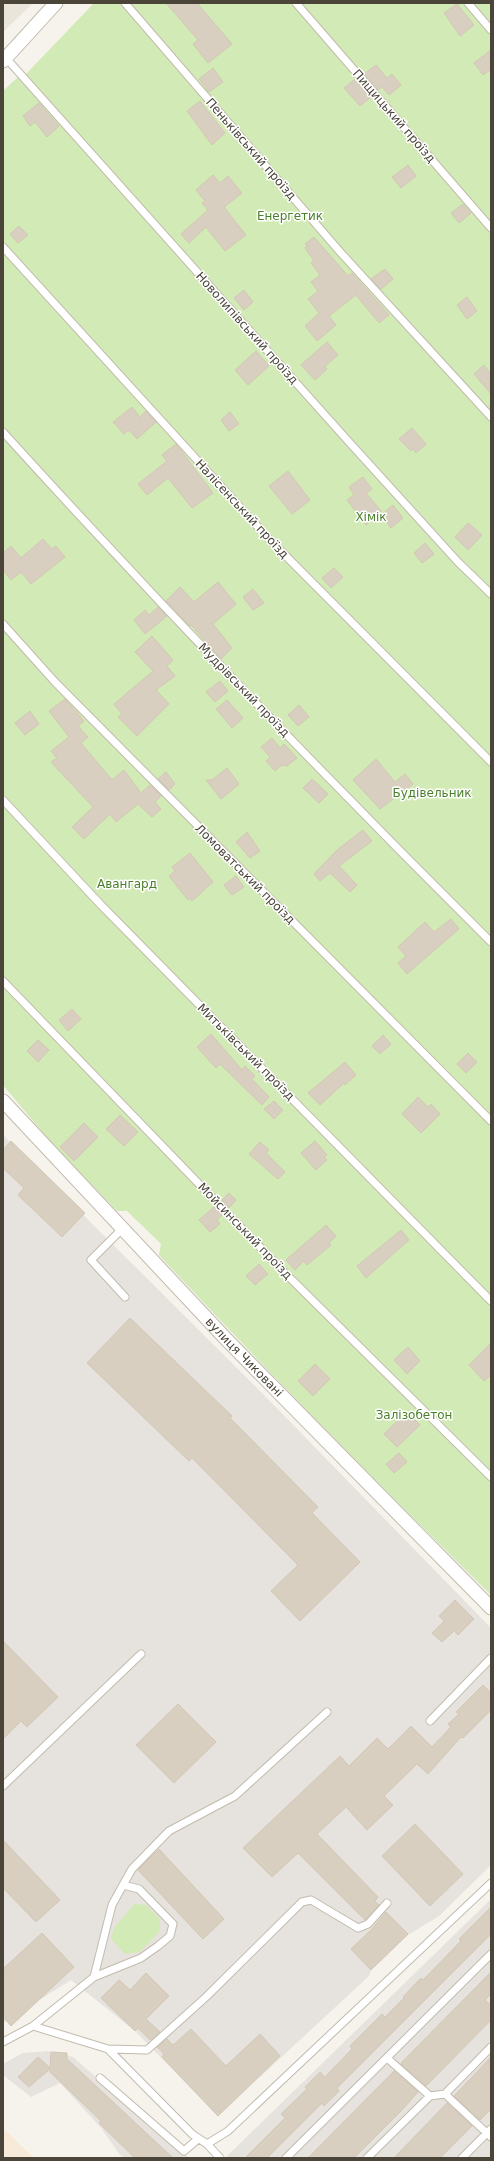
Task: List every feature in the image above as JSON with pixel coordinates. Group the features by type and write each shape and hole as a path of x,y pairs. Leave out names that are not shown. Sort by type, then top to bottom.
{"street":[{"path":"4,60 56,3"},
{"name":"вулиця Чиковані","path":"3,1101 226,1339 491,1608"}],"lane":[{"name":"Пеньківський проїзд","path":"124,3 341,253 491,417"},
{"name":"Пищицький проїзд","path":"296,3 491,228"},
{"path":"468,3 491,30"},
{"name":"Новолипівський проїзд","path":"4,60 458,562 491,594"},
{"name":"Налісенський проїзд","path":"3,247 269,539 491,762"},
{"name":"Мудрівський проїзд","path":"3,432 132,573 353,804 491,942"},
{"name":"Ломоватський проїзд","path":"3,624 55,682 491,1121"},
{"name":"Митьківський проїзд","path":"3,800 101,905 491,1302"},
{"name":"Мойсинський проїзд","path":"3,981 284,1272 491,1477"},
{"path":"123,1228 91,1260 125,1297"},
{"path":"3,1786 141,1654"},
{"path":"430,1721 491,1658"},
{"path":"94,1977 112,1905 132,1869 169,1832 235,1796 327,1712"},
{"path":"207,2144 228,2131 491,1884"},
{"path":"3,2042 33,2026 94,1977 141,1958 170,1936 173,1924 139,1889 123,1885"},
{"path":"33,2026 108,2049 147,2050 206,1996 302,1902 311,1900 358,1928 368,1924 387,1903"},
{"path":"286,2158 491,1954"},
{"path":"367,2158 430,2096 445,2094 491,2047"},
{"path":"108,2049 198,2139 207,2144 220,2158"},
{"path":"387,2058 430,2096"},
{"path":"100,2078 184,2151 198,2139"},
{"path":"445,2094 490,2133 462,2158"}],"shaded area":[{"path":"3,3 33,3 3,32"},
{"path":"3,1135 261,1392 491,1628 491,1865 439,1916 408,1935 371,1970 369,1976 218,2116 135,2031 71,1980 3,2023"},
{"path":"491,1899 491,2158 225,2158"},
{"path":"47,2051 73,2057 189,2158 125,2158 120,2155 102,2129 60,2083 31,2097 3,2075 3,2064 23,2053"},
{"path":"3,2128 34,2158 3,2158"}],"green space":[{"path":"94,3 491,3 491,1595 282,1384 159,1255 161,1244 127,1211 117,1211 54,1146 3,1085 3,91 17,78 26,74"},
{"path":"134,1904 146,1905 160,1919 160,1931 140,1952 125,1954 111,1939 114,1928"}],"building":[{"path":"166,3 197,3 232,44 208,63 193,44 198,40"},
{"path":"457,4 474,25 460,36 444,13"},
{"path":"491,50 491,69 483,75 474,63"},
{"path":"376,65 387,78 392,74 401,85 389,95 382,87 378,90 364,74"},
{"path":"213,68 223,82 209,92 199,79"},
{"path":"355,79 371,97 360,106 344,88"},
{"path":"200,101 225,133 212,145 187,111"},
{"path":"39,103 59,126 47,137 35,122 30,126 23,116"},
{"path":"408,165 416,176 401,188 392,177"},
{"path":"213,175 220,183 228,176 242,193 224,207 246,235 225,251 206,227 189,243 181,234 208,210 202,203 205,201 196,190"},
{"path":"463,204 471,213 459,223 451,213"},
{"path":"19,226 28,235 18,243 10,234"},
{"path":"314,237 348,276 352,273 389,315 379,323 356,295 329,316 336,325 317,341 305,326 319,313 308,299 318,291 311,282 320,275 311,263 314,261 305,248 307,246 305,244"},
{"path":"385,269 393,279 381,289 371,279"},
{"path":"244,290 253,302 244,310 234,298"},
{"path":"467,297 477,311 467,319 457,305"},
{"path":"327,342 338,355 325,366 327,369 315,380 301,365"},
{"path":"256,351 269,366 248,385 235,370"},
{"path":"484,365 491,374 491,394 474,374"},
{"path":"132,407 140,417 146,411 156,422 137,439 129,430 124,434 113,422"},
{"path":"230,412 239,424 229,431 221,420"},
{"path":"412,428 426,444 416,453 413,449 411,451 399,439"},
{"path":"176,444 213,493 192,508 168,478 147,495 138,484 167,461 162,455"},
{"path":"288,471 310,500 292,514 269,486"},
{"path":"363,477 372,489 366,493 382,512 366,525 347,500 354,495 349,487"},
{"path":"393,505 403,518 391,528 381,515"},
{"path":"468,523 482,535 468,550 455,537"},
{"path":"43,539 52,549 56,546 65,557 31,584 21,572 11,580 3,570 3,553 11,546 21,558"},
{"path":"425,543 434,554 422,563 414,553"},
{"path":"334,568 343,577 331,588 322,578"},
{"path":"218,582 236,604 213,624 232,648 221,659 191,625 190,626 166,601 180,587 194,602"},
{"path":"253,589 264,603 253,610 243,597"},
{"path":"158,607 167,616 145,634 134,620 145,610 149,615"},
{"path":"152,636 173,660 167,666 175,676 156,690 169,704 137,736 118,717 122,714 114,704 153,671 135,652"},
{"path":"220,681 228,691 215,702 206,692"},
{"path":"65,699 84,721 78,726 88,737 81,743 112,780 124,770 141,793 150,785 161,796 155,802 161,809 152,817 138,804 116,822 110,814 84,839 72,827 93,807 51,762 57,758 51,751 69,737 49,711"},
{"path":"227,700 243,718 232,728 216,709"},
{"path":"299,705 309,717 298,726 288,715"},
{"path":"30,711 39,724 25,735 15,723"},
{"path":"272,738 280,748 284,744 297,758 287,766 282,765 275,771 266,761 270,757 261,747"},
{"path":"376,759 395,782 405,774 413,784 380,809 353,780"},
{"path":"227,768 239,784 221,799 206,780 212,780"},
{"path":"166,772 175,784 169,790 158,779"},
{"path":"312,779 328,794 319,803 303,788"},
{"path":"363,830 372,841 339,866 357,885 350,892 330,873 320,881 314,874 337,850"},
{"path":"247,832 260,851 250,858 236,842"},
{"path":"190,853 213,882 192,901 190,898 188,900 169,876 175,871 172,867"},
{"path":"236,876 244,887 232,895 224,885"},
{"path":"451,919 459,929 407,974 398,963 406,956 398,947 425,922 434,932"},
{"path":"72,1009 81,1019 68,1031 59,1020"},
{"path":"211,1034 242,1070 245,1066 255,1076 252,1079 269,1097 262,1105 220,1064 216,1068 197,1047"},
{"path":"383,1035 391,1044 380,1054 372,1046"},
{"path":"38,1040 49,1050 38,1062 27,1051"},
{"path":"468,1053 477,1062 466,1073 457,1064"},
{"path":"345,1062 356,1075 345,1085 344,1083 320,1105 308,1093"},
{"path":"418,1097 428,1107 431,1104 440,1114 421,1133 402,1114"},
{"path":"274,1101 283,1110 274,1119 264,1109"},
{"path":"120,1115 138,1132 124,1146 106,1129"},
{"path":"84,1123 98,1137 74,1161 60,1147"},
{"path":"11,1141 85,1213 62,1237 18,1195 24,1188 3,1168 3,1150"},
{"path":"315,1141 327,1155 324,1157 327,1160 316,1170 301,1153"},
{"path":"260,1142 269,1150 266,1153 285,1172 278,1179 249,1154"},
{"path":"229,1193 236,1200 229,1208 222,1200"},
{"path":"214,1207 222,1215 217,1220 220,1224 210,1232 199,1220"},
{"path":"326,1225 336,1236 329,1243 331,1245 307,1265 304,1261 295,1270 286,1260"},
{"path":"401,1230 409,1240 366,1278 357,1266"},
{"path":"259,1264 268,1274 255,1285 246,1276"},
{"path":"130,1318 232,1416 230,1418 318,1507 312,1513 360,1562 300,1621 271,1591 298,1565 192,1458 189,1461 87,1363"},
{"path":"491,1343 491,1375 484,1381 469,1365"},
{"path":"408,1347 420,1361 407,1374 394,1360"},
{"path":"315,1364 330,1379 313,1396 298,1381"},
{"path":"407,1412 420,1425 397,1447 384,1434"},
{"path":"399,1453 407,1462 394,1473 386,1464"},
{"path":"455,1600 474,1619 458,1635 454,1631 442,1642 432,1633 444,1621 439,1616"},
{"path":"3,1641 58,1697 27,1727 21,1721 3,1739"},
{"path":"483,1685 491,1693 491,1710 463,1738 461,1737 428,1774 417,1764 384,1796 393,1805 367,1830 346,1807 317,1834 378,1897 375,1901 379,1905 365,1920 298,1853 272,1877 243,1848 340,1756 349,1766 377,1738 388,1749 411,1726 432,1747 451,1727 448,1724 459,1714 456,1712"},
{"path":"178,1704 216,1742 174,1783 136,1745"},
{"path":"415,1824 463,1874 430,1906 382,1856"},
{"path":"3,1840 60,1900 36,1922 3,1888"},
{"path":"159,1849 224,1919 203,1939 138,1870"},
{"path":"491,1907 491,1934 337,2088 339,2091 324,2106 322,2103 267,2158 245,2158 285,2118 281,2114 307,2089 305,2087 320,2072 325,2077 352,2049 350,2046 382,2014 385,2017 421,1978 423,1980 461,1941 459,1939"},
{"path":"386,1912 408,1934 371,1970 351,1949 372,1929"},
{"path":"42,1933 74,1967 11,2026 3,2017 3,1969"},
{"path":"491,1972 491,1994 485,2000 491,2005 491,2020 426,2086 401,2064 402,2062"},
{"path":"146,1973 169,1996 146,2019 160,2032 150,2040 138,2028 135,2031 101,1998 119,1980 130,1990"},
{"path":"191,2029 226,2066 260,2034 280,2056 218,2116 162,2057 164,2054 157,2047 167,2039 173,2045"},
{"path":"51,2052 67,2053 67,2059 173,2158 135,2158 99,2123 101,2121 50,2072 50,2069 29,2087 18,2077 38,2057 50,2068"},
{"path":"491,2057 491,2109 480,2120 454,2096"},
{"path":"394,2071 418,2092 402,2110 354,2158 308,2158"},
{"path":"447,2103 472,2126 440,2158 394,2158"}],"park label":[{"name":"Енергетик","path":"290,216"},
{"name":"Хімік","path":"371,517"},
{"name":"Будівельник","path":"432,793"},
{"name":"Авангард","path":"127,884"},
{"name":"Залізобетон","path":"414,1415"}]}
